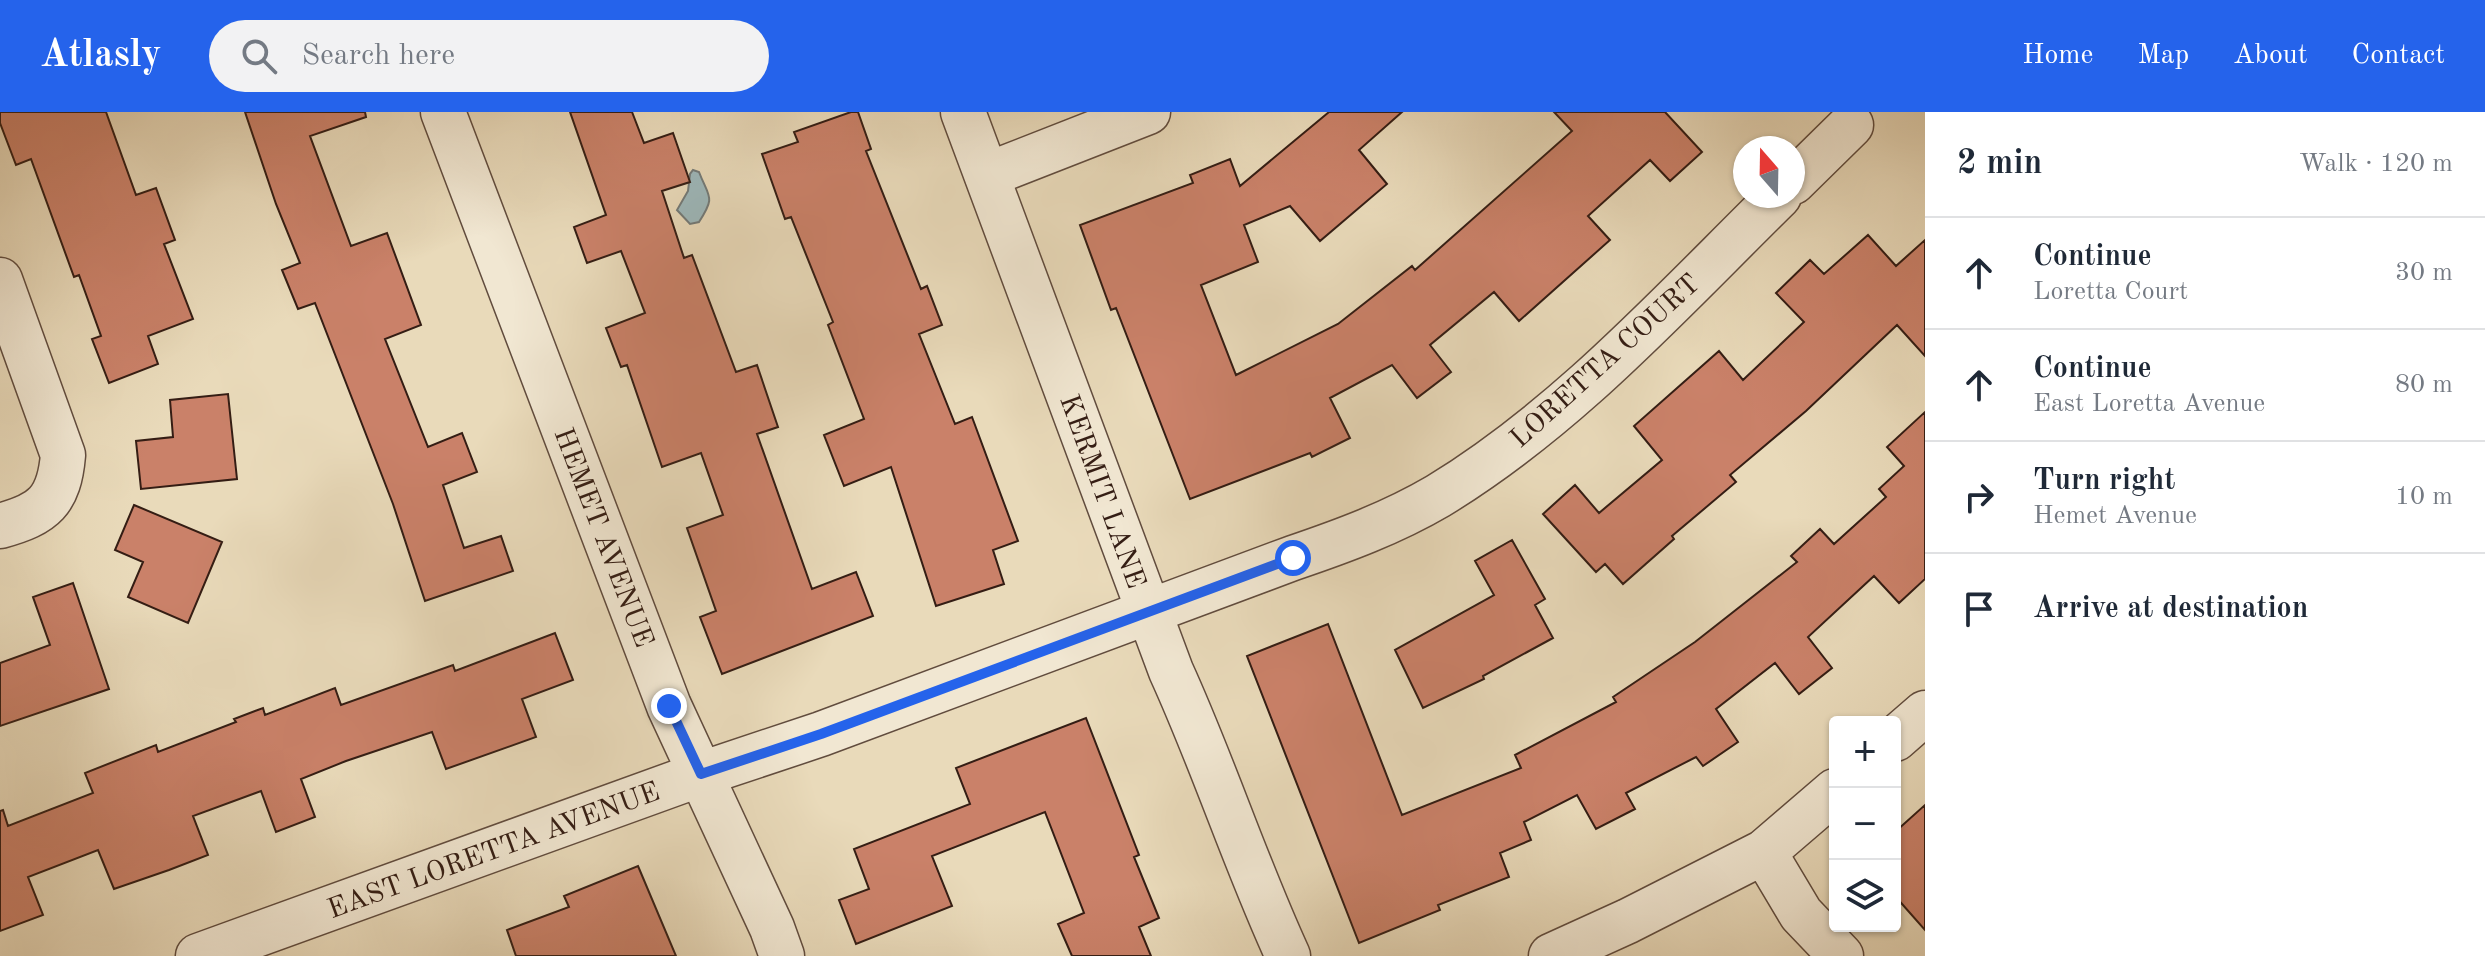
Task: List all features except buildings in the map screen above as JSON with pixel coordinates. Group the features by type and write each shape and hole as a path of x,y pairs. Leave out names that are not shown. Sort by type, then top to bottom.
{"street":[{"name":"HEMET AVENUE","path":"443,112 669,706 772,928 782,956"},
{"name":"KERMIT LANE","path":"963,112 1149,612 1258,893 1288,956"},
{"path":"987,175 1148,112"},
{"path":"1805,170 1851,125"},
{"name":"LORETTA COURT","path":"1149,612 1354,537 1436,496 1522,439 1596,375 1767,208"},
{"path":"0,280 63,455 61,479 53,497 28,519 0,526"},
{"name":"EAST LORETTA AVENUE","path":"198,956 701,774 821,734 1149,612"},
{"path":"1901,734 1925,713"},
{"path":"1551,956 1764,852 1829,796"},
{"path":"1764,852 1801,914 1841,956"}],"water":[{"path":"693,170 699,172 709,202 699,222 690,224 677,210 688,191"}],"route":[{"path":"669,706 701,774 821,734 1293,558"}]}
